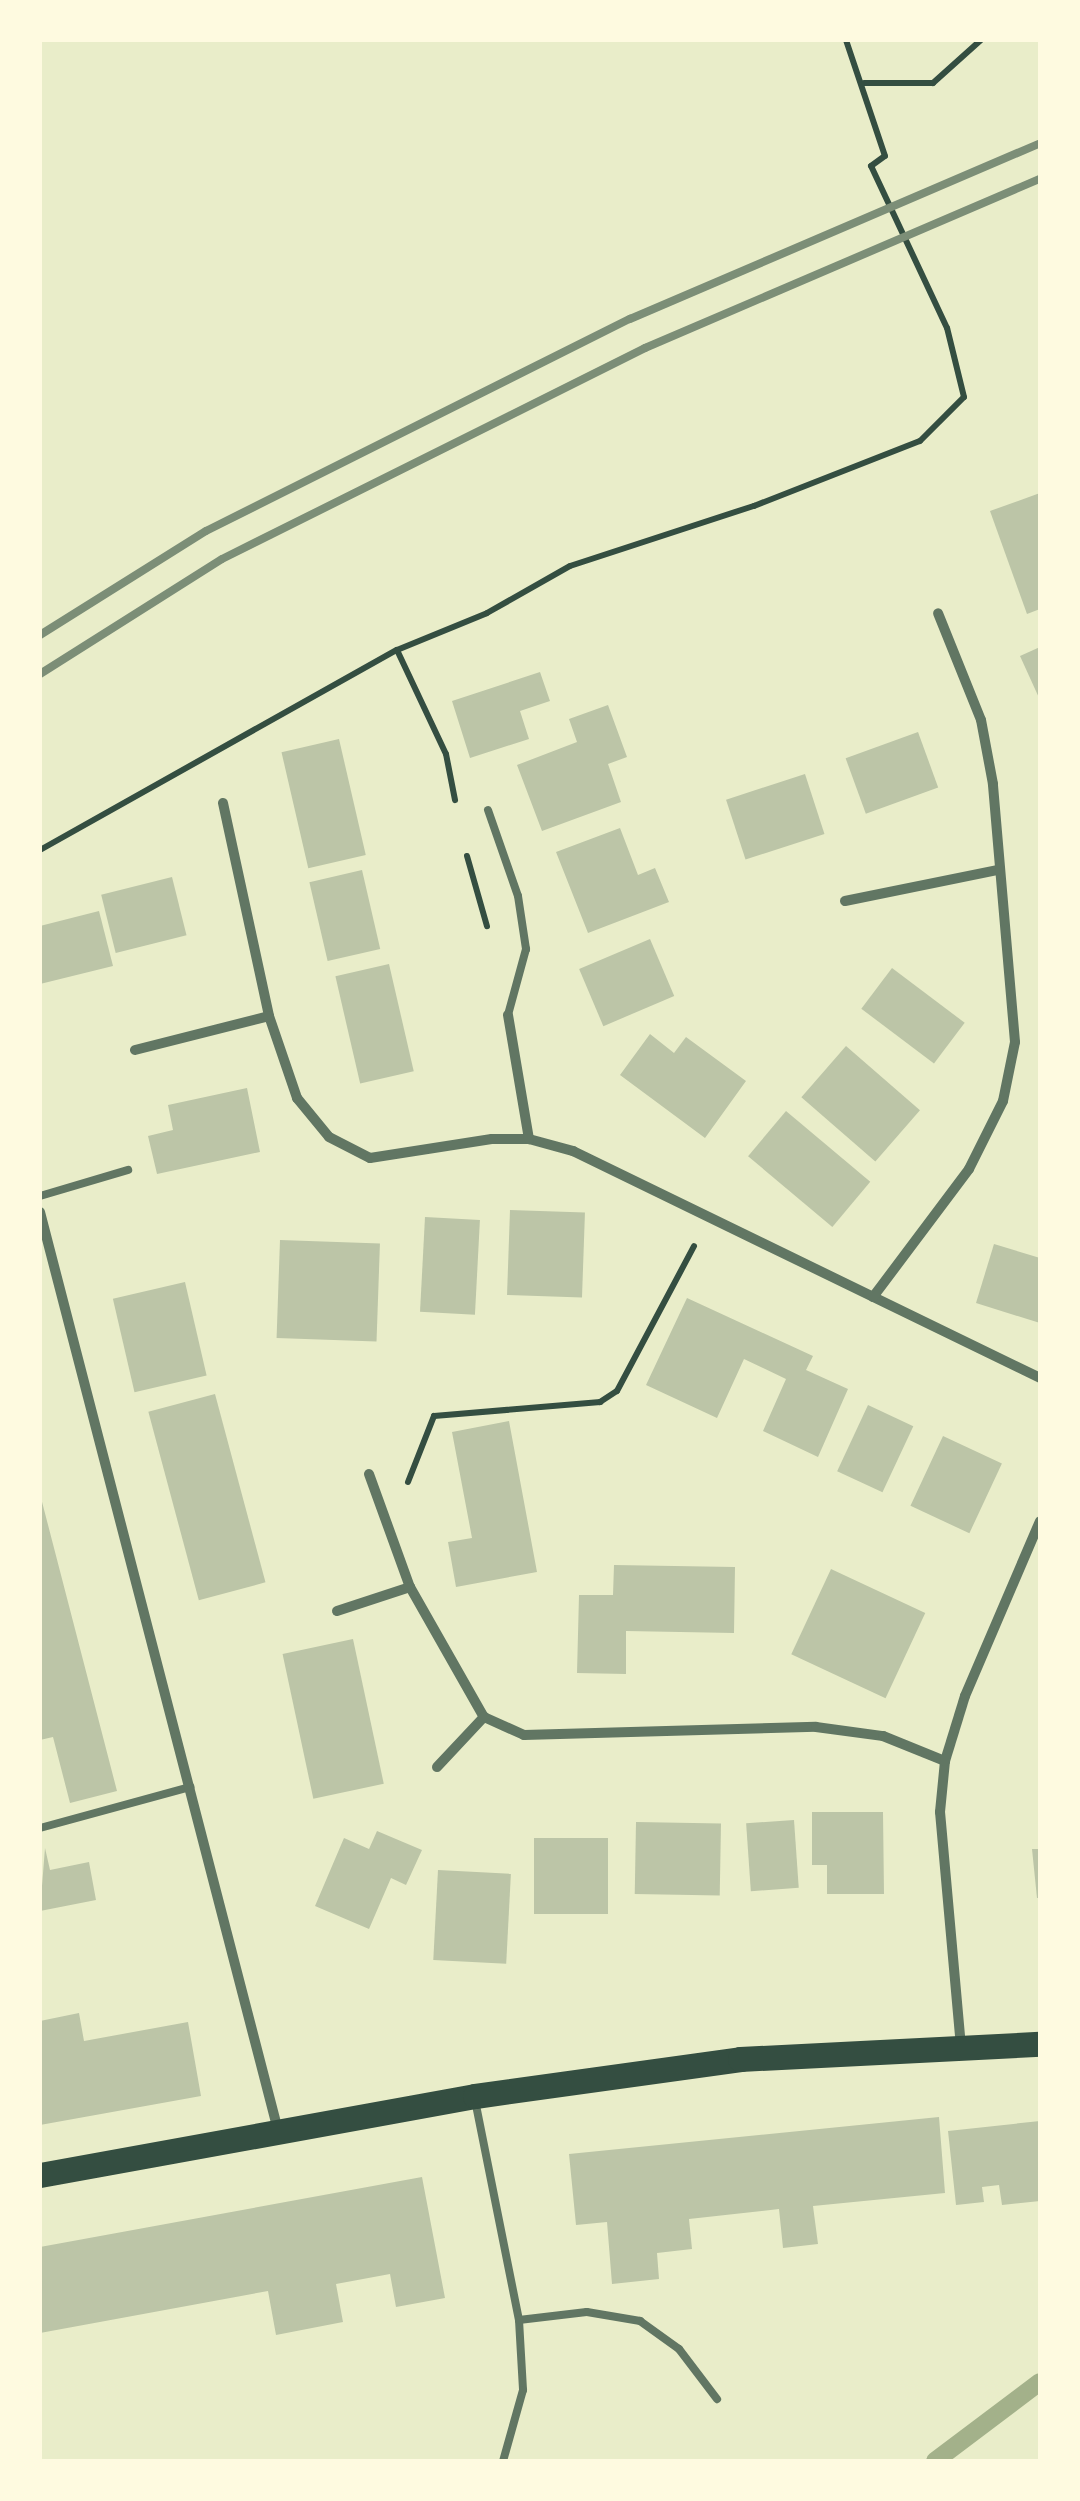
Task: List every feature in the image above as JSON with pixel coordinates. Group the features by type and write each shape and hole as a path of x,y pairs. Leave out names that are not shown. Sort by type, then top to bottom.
{"main road":[{"path":"40,2175 474,2096 785,2054 1040,2044"}],"street":[{"path":"873,1297 969,1169 1003,1102 1015,1042 997,870 993,784 981,720 938,613"},
{"path":"223,802 269,1016 298,1098 329,1137 370,1158 530,1139 644,1181 1040,1378"},
{"path":"845,901 997,870"},
{"path":"508,1014 530,1139"},
{"path":"135,1050 269,1016"},
{"path":"40,1212 278,2130"},
{"path":"369,1474 410,1587 484,1717 524,1735 816,1727 882,1736 944,1761"},
{"path":"961,2048 940,1812 944,1761 965,1696 1040,1521"},
{"path":"337,1611 410,1587"},
{"path":"437,1767 484,1717"}],"lane":[{"path":"488,810 518,896 526,949 508,1014"},
{"path":"40,1196 128,1170"},
{"path":"40,1828 191,1786"},
{"path":"474,2096 519,2320 523,2390 503,2461"},
{"path":"519,2320 587,2312 640,2321 679,2349 716,2399"}],"path":[{"path":"40,850 397,650 487,613 570,566 754,506 920,440 964,397 947,328 871,166 886,156 846,40"},
{"path":"864,83 933,82 981,40"},
{"path":"386,1528 434,1416 600,1402 617,1392 709,1216"}],"building":[{"path":"1040,493 1040,609 1027,614 990,511"},
{"path":"1040,647 1040,700 1020,656"},
{"path":"540,672 550,701 520,711 529,739 470,758 452,701"},
{"path":"608,705 627,757 608,764 621,802 542,831 517,765 577,742 569,719"},
{"path":"918,732 938,787 866,814 846,758"},
{"path":"339,739 366,855 308,868 282,752"},
{"path":"805,774 824,834 746,860 726,800"},
{"path":"620,828 638,875 655,868 669,902 588,933 556,852"},
{"path":"362,870 380,949 328,961 309,882"},
{"path":"172,877 187,935 116,953 101,895"},
{"path":"99,911 113,966 40,984 40,926"},
{"path":"650,939 674,996 603,1026 579,969"},
{"path":"389,964 414,1071 360,1084 335,976"},
{"path":"892,968 965,1023 934,1063 861,1009"},
{"path":"650,1034 674,1053 686,1037 746,1081 705,1138 620,1075"},
{"path":"846,1046 920,1110 875,1162 801,1097"},
{"path":"247,1088 260,1152 157,1174 148,1136 173,1130 168,1105"},
{"path":"786,1111 870,1182 832,1227 748,1156"},
{"path":"510,1210 585,1213 582,1298 507,1295"},
{"path":"425,1217 480,1220 475,1315 420,1312"},
{"path":"280,1240 380,1243 377,1341 277,1338"},
{"path":"994,1244 1040,1258 1040,1323 976,1303"},
{"path":"185,1282 207,1376 134,1392 113,1299"},
{"path":"687,1298 813,1356 806,1370 848,1389 818,1457 763,1431 786,1379 744,1359 717,1418 646,1385"},
{"path":"215,1394 265,1582 199,1600 148,1412"},
{"path":"868,1405 913,1426 882,1492 837,1471"},
{"path":"509,1421 537,1572 456,1587 448,1542 472,1538 452,1432"},
{"path":"943,1436 1002,1463 969,1533 910,1506"},
{"path":"40,1494 117,1791 70,1803 53,1737 40,1740"},
{"path":"614,1565 735,1567 734,1633 626,1631 626,1674 577,1673 579,1595 613,1595"},
{"path":"831,1569 925,1613 886,1698 791,1654"},
{"path":"353,1639 384,1784 313,1799 283,1654"},
{"path":"812,1812 883,1812 884,1894 827,1894 827,1865 812,1865"},
{"path":"794,1820 799,1888 751,1891 746,1823"},
{"path":"636,1822 721,1823 720,1895 635,1894"},
{"path":"377,1831 422,1850 406,1885 391,1878 369,1929 315,1906 344,1838 369,1849"},
{"path":"534,1838 608,1838 608,1914 534,1914"},
{"path":"45,1848 50,1870 89,1862 96,1900 40,1911"},
{"path":"1032,1849 1040,1849 1040,1898 1037,1898"},
{"path":"438,1870 511,1874 506,1964 433,1960"},
{"path":"79,2013 84,2041 188,2022 201,2096 40,2125 40,2021"},
{"path":"939,2117 945,2193 813,2206 818,2244 783,2248 779,2209 689,2219 692,2249 657,2253 659,2279 612,2284 607,2222 576,2225 569,2154"},
{"path":"1040,2121 1040,2201 1002,2205 999,2185 982,2187 984,2202 956,2205 948,2131"},
{"path":"422,2177 445,2298 396,2307 390,2274 336,2284 343,2322 276,2335 268,2291 40,2333 40,2247"}],"waterway":[{"path":"935,2461 1040,2382"}],"railway":[{"path":"40,635 206,531 630,319 1040,143"},
{"path":"40,674 222,559 645,348 1040,179"}]}
